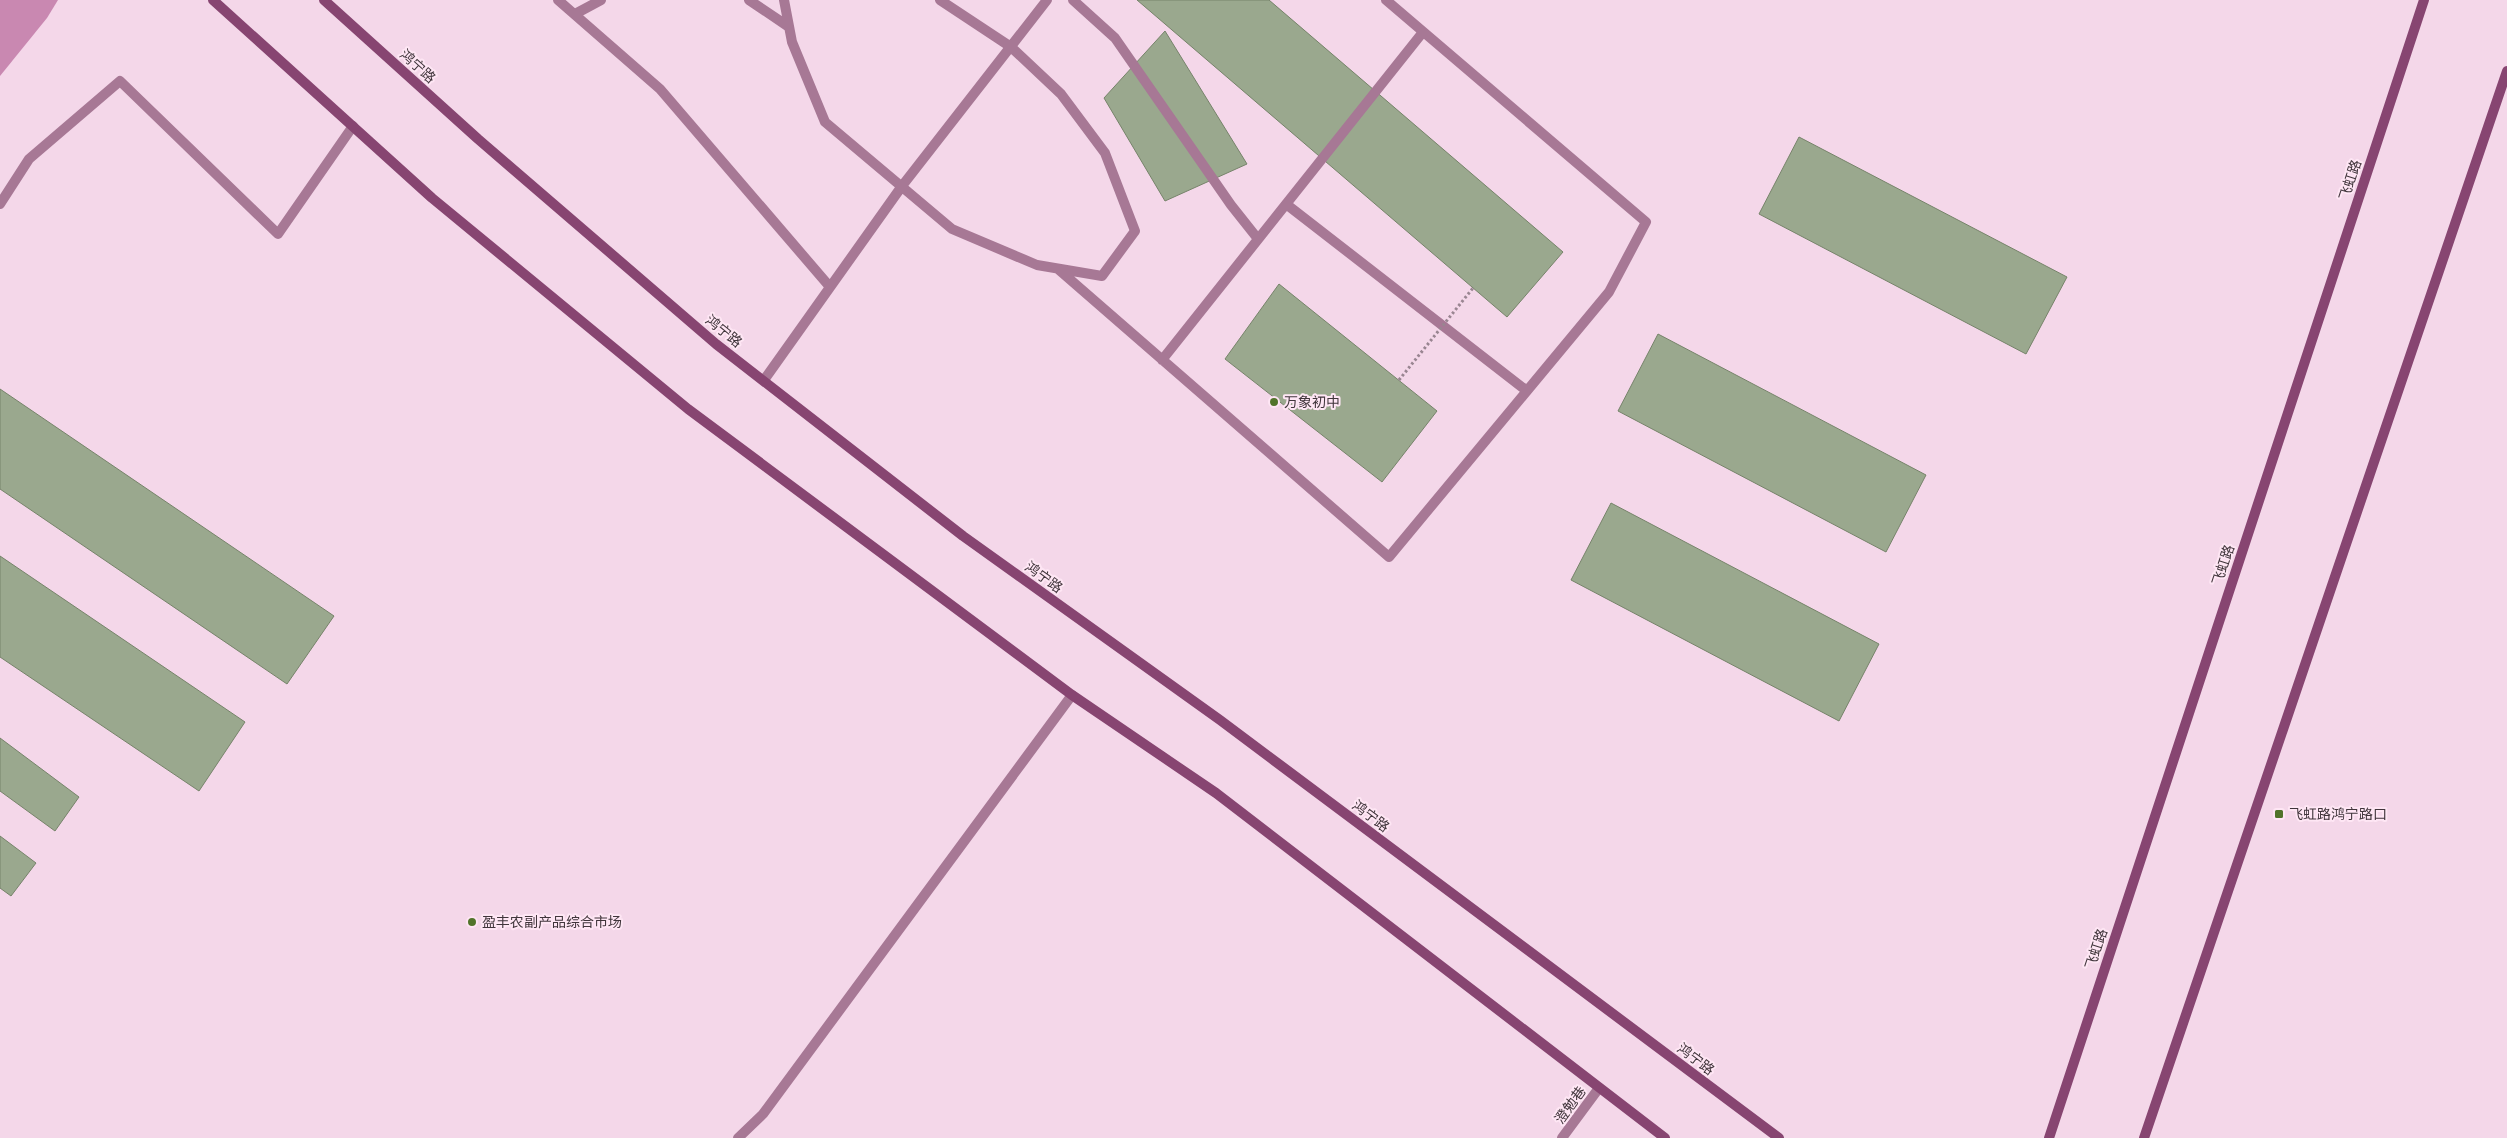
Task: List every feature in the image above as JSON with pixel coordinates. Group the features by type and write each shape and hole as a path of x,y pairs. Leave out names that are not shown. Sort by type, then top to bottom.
{"main road":[{"path":"213,0 432,198 688,410 1072,695 1216,793 1665,1138"},
{"name":"鸿宁路","path":"324,0 478,139 716,344 963,536 1220,720 1779,1138"},
{"name":"飞虹路","path":"2049,1138 2424,0"},
{"path":"2144,1138 2507,71"}],"street":[{"path":"558,0 660,89 830,287"},
{"path":"575,14 601,0"},
{"path":"748,0 789,27"},
{"path":"784,0 792,42 825,122 952,228 1037,265 1102,276 1135,231 1105,153 1061,94 1011,46 940,0"},
{"path":"764,380 902,186 1047,0"},
{"path":"1073,0 1115,38 1231,205 1258,239"},
{"path":"1058,269 1389,557 1609,292 1646,222 1386,0"},
{"path":"1162,360 1423,32"},
{"path":"0,204 29,159 120,80 278,234 353,126"},
{"path":"1286,204 1527,391"},
{"path":"738,1138 763,1114 1072,695"},
{"name":"澄勉巷","path":"1562,1138 1599,1088"}],"path":[{"path":"1399,380 1473,288"}],"shaded area":[{"path":"0,0 58,0 47,18 0,76"}],"building":[{"path":"1137,0 1269,0 1563,252 1507,317"},
{"path":"1165,31 1247,164 1165,201 1104,98"},
{"path":"1799,137 2067,277 2026,354 1759,214"},
{"path":"1279,284 1437,411 1382,482 1225,359"},
{"path":"1658,334 1926,475 1886,552 1618,411"},
{"path":"0,389 334,616 287,684 0,489"},
{"path":"1611,503 1879,644 1839,721 1571,580"},
{"path":"0,556 245,722 199,791 0,657"},
{"path":"0,738 79,797 55,831 0,791"},
{"path":"0,836 36,863 11,896 0,888"}],"place":[{"name":"万象初中","path":"1274,402"},
{"name":"飞虹路鸿宁路口","path":"2279,814"},
{"name":"盈丰农副产品综合市场","path":"472,922"}]}
